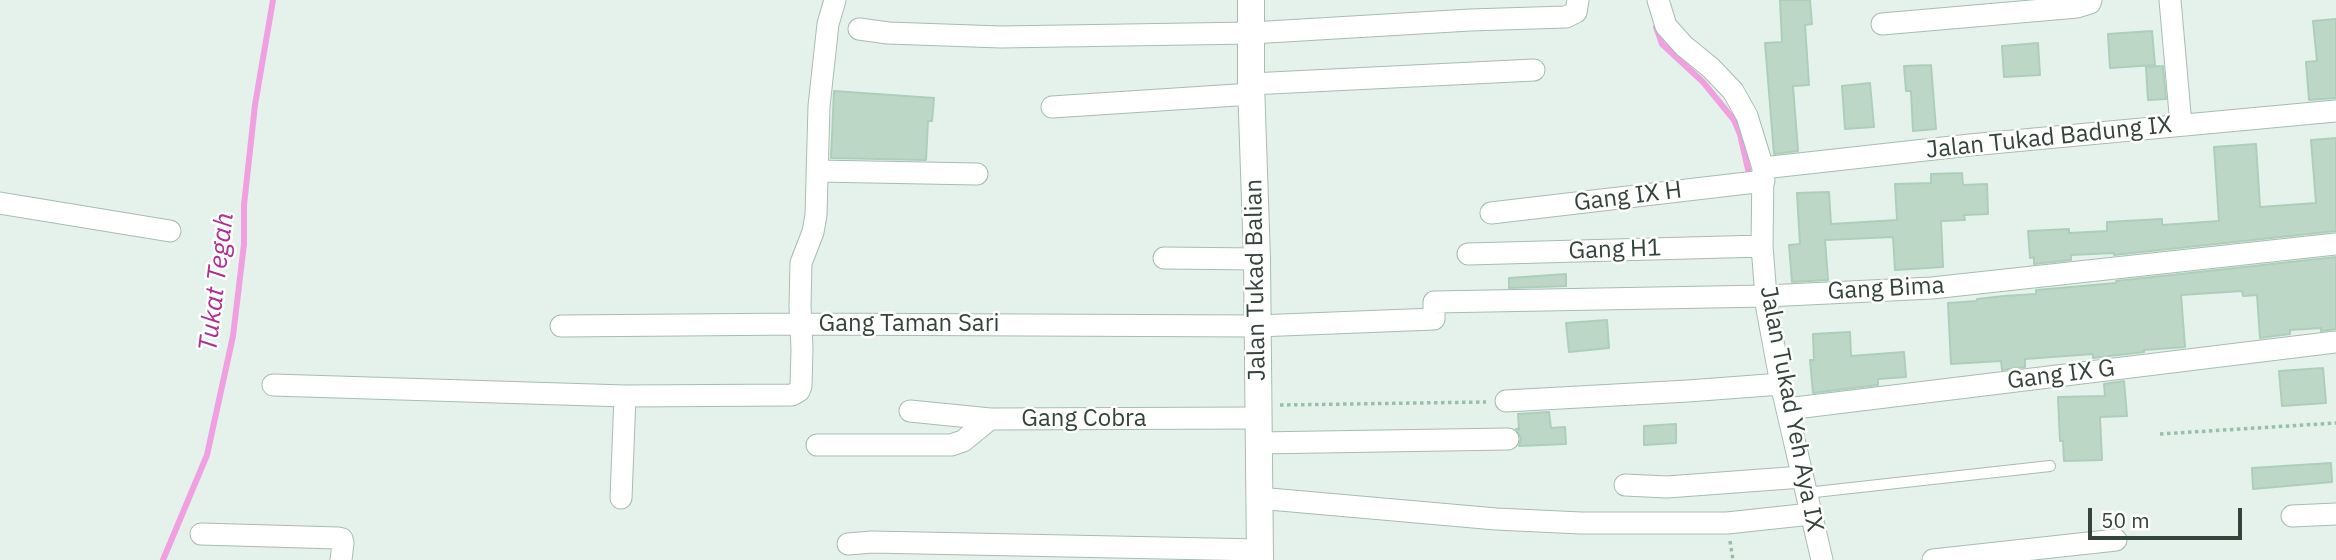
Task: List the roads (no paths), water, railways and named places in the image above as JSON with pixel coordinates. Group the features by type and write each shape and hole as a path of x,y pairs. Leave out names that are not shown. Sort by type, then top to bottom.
{"street":[{"path":"273,385 625,396 792,395 799,391 801,264 813,232 816,215 819,106 828,24 835,0"},
{"name":"Jalan Tukad Balian","path":"1251,0 1260,555"},
{"path":"859,29 888,33 1014,37 1251,33 1566,17 1576,12 1577,0"},
{"name":"Jalan Tukad Yeh Aya IX","path":"1658,0 1661,15 1671,31 1733,91 1748,116 1763,174 1762,246 1766,296 1781,384 1822,560"},
{"path":"1882,24 2077,7 2090,3 2091,0"},
{"path":"2170,0 2181,125"},
{"path":"1052,107 1252,89 1534,71"},
{"name":"Jalan Tukad Badung IX","path":"1763,174 2181,125 2336,111"},
{"path":"818,171 977,174"},
{"name":"Gang IX H","path":"1492,212 1763,174"},
{"path":"0,202 170,231"},
{"name":"Gang Bima","path":"1434,302 1766,296 1931,288 2336,244"},
{"name":"Gang H1","path":"1468,254 1762,246"},
{"path":"1164,258 1257,258"},
{"name":"Gang Taman Sari","path":"561,326 1257,326 1434,319 1434,302"},
{"name":"Gang IX G","path":"1787,409 2336,342"},
{"path":"1506,401 1781,384"},
{"path":"621,498 625,396"},
{"name":"Gang Cobra","path":"910,411 990,419 1257,422 1508,439"},
{"path":"817,445 951,445 963,441 990,419"},
{"path":"1625,485 1804,485"},
{"path":"1258,498 1496,519 1581,523 1727,523 1811,514"},
{"path":"2292,516 2336,514"},
{"path":"201,534 338,538 342,539 343,543 341,560"},
{"path":"1933,560 2116,540"},
{"path":"848,544 886,542 1260,555"}],"lane":[{"path":"1804,485 2050,466"}],"waterway":[{"name":"Tukat Tegah","path":"163,560 207,455 233,336 244,244 244,205 255,105 273,0"},
{"path":"1656,27 1662,44 1703,82 1734,120 1750,178"}]}
